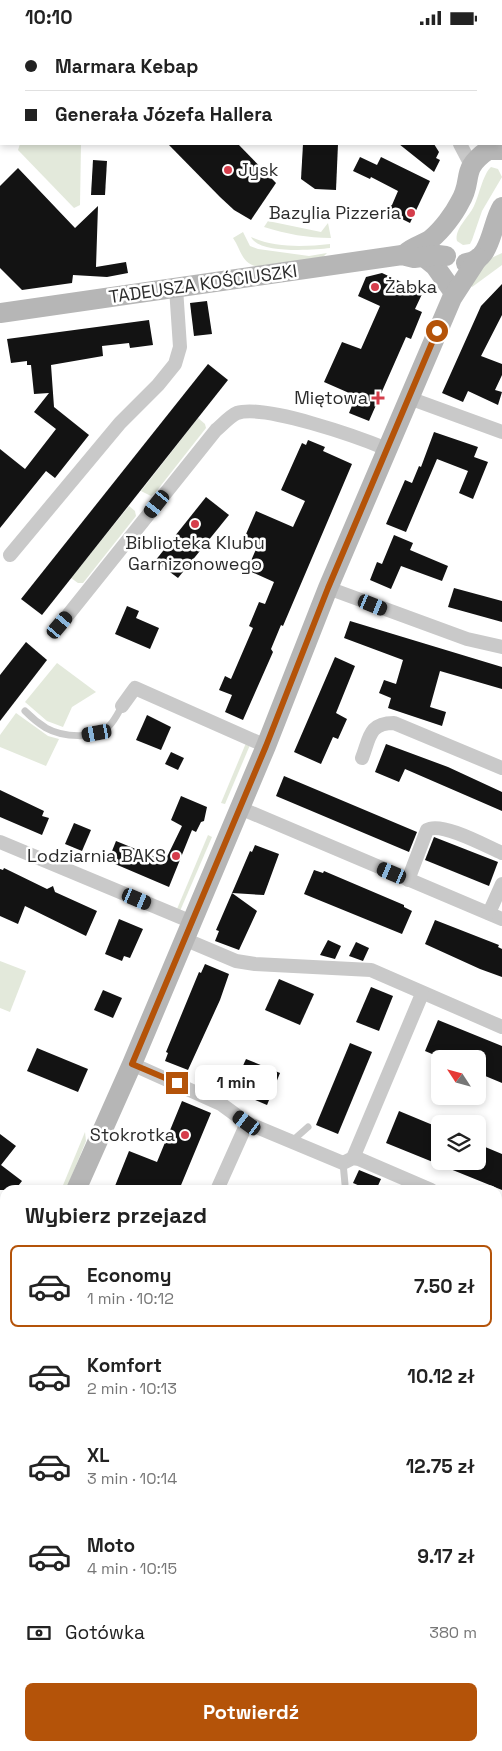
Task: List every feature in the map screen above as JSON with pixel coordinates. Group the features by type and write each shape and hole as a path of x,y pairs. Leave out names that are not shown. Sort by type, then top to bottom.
{"street":[{"path":"460,145 470,165 494,148"},
{"name":"TADEUSZA KOŚCIUSZKI","path":"415,256 410,249 433,237 463,197 470,165"},
{"path":"78,1185 132,1064 266,746 328,588 452,293 489,251 494,221 502,207"},
{"path":"439,230 438,243 453,267 452,293"},
{"name":"TADEUSZA KOŚCIUSZKI","path":"0,313 415,256 438,255 469,263 489,251"},
{"path":"415,256 435,266 452,293"},
{"path":"10,555 120,423 158,385 174,364 180,347 176,288"},
{"path":"409,398 502,432"},
{"path":"60,625 216,430 235,414 248,411 279,416 340,433 387,449"},
{"path":"328,588 467,639 502,647"},
{"path":"122,706 135,689 266,746"},
{"path":"362,758 374,728 381,723 394,723 502,768"},
{"path":"240,808 496,916 502,883"},
{"path":"408,880 428,830 435,826 502,853"},
{"path":"0,843 188,930 236,961 255,964 371,970 422,994 502,1027"},
{"path":"348,1161 422,994"},
{"path":"132,1064 221,1104 247,1123 291,1142 348,1161 408,1185"},
{"path":"220,1185 247,1123"}],"lane":[{"path":"24,711 47,729 59,733 83,735 97,733 108,728 122,706"},
{"path":"291,1142 308,1127"},
{"path":"345,1184 348,1161"}],"shaded area":[{"path":"20,145 81,145 80,205 74,208 18,150"},
{"path":"491,167 498,169 502,177 482,211 470,244 463,245 457,241 458,232 472,210 483,180"},
{"path":"268,221 321,232 328,223 331,238 281,232 264,227"},
{"path":"243,232 250,246 258,249 309,256 327,253 323,257 259,267 245,260 233,238"},
{"path":"251,237 260,241 290,246 330,244 330,248 287,250 264,246"},
{"path":"502,253 502,265 472,287 469,284 487,260"},
{"path":"198,418 205,424 206,428 155,493 151,496 141,491"},
{"path":"129,506 135,511 136,516 83,583 78,583 71,578"},
{"path":"57,663 96,692 72,707 63,727 47,721 25,702"},
{"path":"16,713 48,736 59,739 46,766 0,747 0,735"},
{"path":"246,743 250,745 225,804 221,803"},
{"path":"208,835 212,837 180,911 177,909"},
{"path":"0,961 26,971 10,1012 0,1008"},
{"path":"85,1132 86,1141 68,1185 63,1185"}],"building":[{"path":"169,145 239,145 276,183 251,220 234,210"},
{"path":"303,145 338,145 336,190 315,189 301,179"},
{"path":"400,145 435,145 439,152 436,158 440,160 434,172"},
{"path":"360,157 377,165 381,157 430,181 410,223 384,210 392,205 398,191 371,177 370,179 353,171"},
{"path":"93,160 107,161 105,195 91,195"},
{"path":"18,168 75,228 98,206 96,267 126,262 128,273 107,277 73,275 72,283 22,290 0,268 0,186"},
{"path":"382,273 423,292 415,309 422,312 411,339 406,337 369,421 349,413 356,396 324,382 342,342 361,349 380,306 358,296 366,277"},
{"path":"502,284 502,315 481,356 502,364 502,375 495,390 502,392 498,405 468,391 463,402 442,393 481,306"},
{"path":"207,301 212,334 194,336 190,303"},
{"path":"149,320 153,345 130,348 129,343 102,346 103,356 51,365 54,407 89,435 55,478 46,471 0,528 0,449 25,469 56,429 34,412 49,393 34,394 31,365 27,365 27,361 11,363 7,339"},
{"path":"208,364 228,380 42,615 21,599"},
{"path":"434,432 478,447 474,457 488,462 473,499 459,493 468,471 437,459 406,532 386,524 405,480 412,483 419,466 421,467"},
{"path":"308,440 325,447 323,451 352,464 283,626 281,625 271,649 273,652 243,720 225,712 232,695 219,690 225,676 231,679 253,628 249,626 259,602 265,604 274,582 247,570 257,547 243,541 256,511 293,527 305,501 281,490 302,443 306,445"},
{"path":"206,497 229,515 178,578 155,561"},
{"path":"394,535 413,543 410,550 448,566 442,581 401,566 391,589 370,580 377,562 382,564"},
{"path":"454,588 502,601 502,622 448,607"},
{"path":"127,606 139,611 136,618 159,628 150,649 115,634"},
{"path":"350,621 502,667 502,689 440,671 430,707 446,712 442,726 388,708 391,698 379,693 384,680 396,684 403,660 344,638"},
{"path":"26,642 47,660 0,721 0,675"},
{"path":"335,657 355,666 336,713 347,719 338,739 333,737 321,764 294,752"},
{"path":"147,715 171,727 161,750 136,740"},
{"path":"386,744 448,767 502,792 502,811 405,769 399,782 375,772"},
{"path":"171,752 184,758 178,770 165,764"},
{"path":"284,776 417,832 409,852 276,796"},
{"path":"0,790 44,811 42,816 49,818 42,835 0,817"},
{"path":"181,796 207,807 204,821 201,822 196,832 192,830 169,887 108,861 116,841 165,861 182,826 171,820"},
{"path":"74,823 91,830 82,851 65,844"},
{"path":"434,837 498,862 489,886 425,860"},
{"path":"255,845 279,854 264,895 232,893 250,851 252,852"},
{"path":"4,868 47,889 53,886 55,892 97,911 86,936 25,906 18,924 0,916 0,869 3,870"},
{"path":"314,870 323,873 324,871 404,905 404,907 412,911 402,934 304,894"},
{"path":"232,893 257,911 239,950 215,941 219,931 216,930"},
{"path":"119,919 143,929 130,958 124,956 122,961 105,954"},
{"path":"435,920 499,945 498,947 502,949 502,977 425,944"},
{"path":"328,940 341,946 335,959 320,955"},
{"path":"356,942 369,948 363,961 349,956"},
{"path":"205,964 229,974 220,1000 188,1070 165,1061 168,1053 166,1052 199,972 201,973"},
{"path":"279,979 314,994 300,1025 265,1010"},
{"path":"371,987 393,996 379,1031 356,1022"},
{"path":"103,990 122,998 113,1018 94,1010"},
{"path":"438,1020 502,1046 502,1083 486,1076 486,1050 431,1050 431,1054 425,1051"},
{"path":"350,1043 372,1052 338,1134 316,1125"},
{"path":"37,1048 88,1069 78,1092 27,1071"},
{"path":"246,1059 280,1073 267,1105 232,1090"},
{"name":"Stokrotka","path":"182,1101 211,1113 181,1185 115,1185 129,1151 157,1162"},
{"path":"399,1111 431,1124 431,1161 386,1143"},
{"path":"0,1134 16,1146 1,1165 22,1181 19,1185 0,1185"},
{"path":"486,1147 502,1154 502,1185 490,1185 453,1170 486,1170"},
{"path":"359,1170 381,1179 378,1185 358,1185 353,1183"}],"place":[{"name":"Jysk","path":"228,170"},
{"name":"Bazylia Pizzeria","path":"411,213"},
{"name":"Żabka","path":"375,287"},
{"name":"Miętowa","path":"378,398"},
{"name":"Biblioteka Klubu Garnizonowego","path":"195,524"},
{"name":"Lodziarnia BAKS","path":"176,856"},
{"name":"Stokrotka","path":"185,1135"}],"route":[{"path":"177,1083 132,1064 266,746 328,588 437,331"}]}
